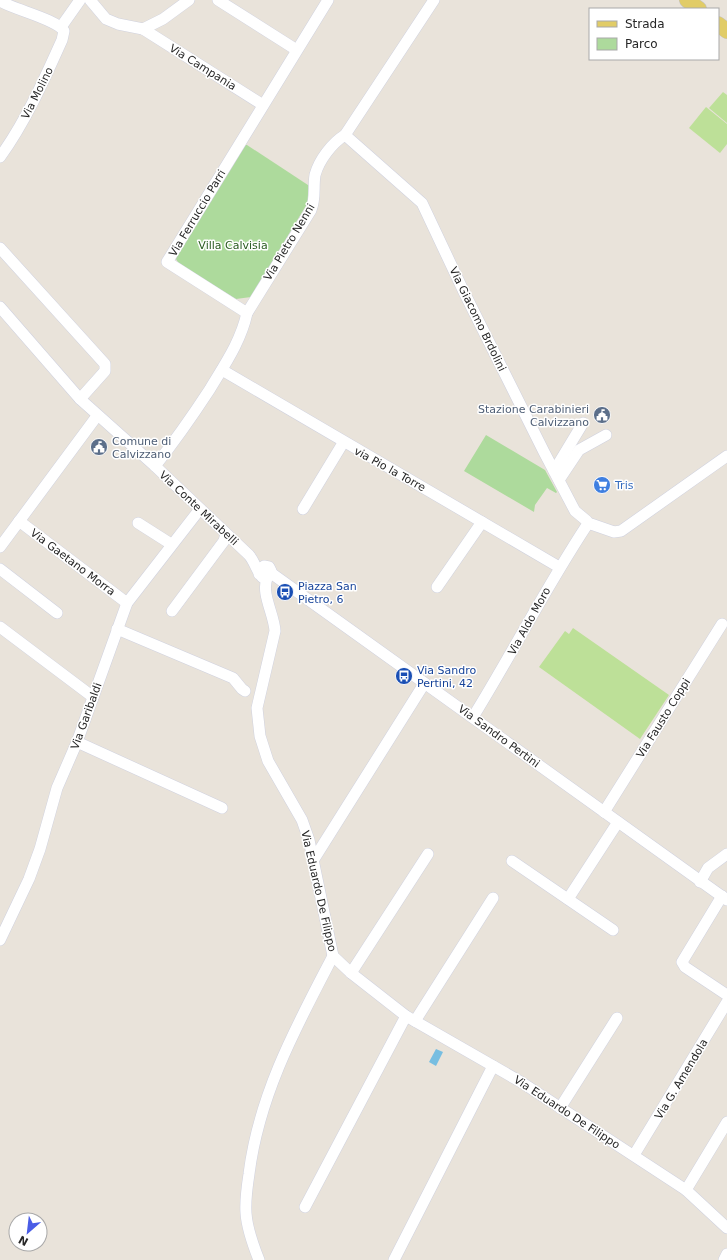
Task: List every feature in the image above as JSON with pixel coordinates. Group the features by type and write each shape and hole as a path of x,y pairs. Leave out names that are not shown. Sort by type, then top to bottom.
{"main road":[{"path":"687,0 698,8"},
{"path":"719,25 727,31"}],"street":[{"path":"0,1 61,27 80,0"},
{"path":"90,0 106,19 118,24 143,29 163,19 189,0"},
{"path":"218,0 295,50"},
{"path":"263,105 295,50 328,0"},
{"name":"Via Pietro Nenni","path":"155,466 196,410 222,370 244,328 247,313 311,210 314,202 315,175 317,169 332,144 345,135 434,0"},
{"name":"Via Molino","path":"0,157 11,142 39,91 62,40 64,31 61,27"},
{"name":"Via Campania","path":"143,29 263,105"},
{"name":"Via Ferruccio Parri","path":"247,313 168,262 263,105"},
{"name":"Via Giacomo Brdolini","path":"345,135 422,203 463,290 556,475 575,511 588,524"},
{"path":"0,248 105,364 105,371 80,399"},
{"name":"Via Conte Mirabelli","path":"0,307 80,399 97,416 155,466 254,560 266,575"},
{"name":"via Pio la Torre","path":"222,370 343,443 419,484 559,568"},
{"path":"0,547 97,416"},
{"path":"556,475 583,423"},
{"path":"556,475 579,450 606,435"},
{"path":"303,509 343,443"},
{"path":"588,524 614,532 621,531 727,456"},
{"name":"Via Garibaldi","path":"0,940 29,879 40,849 57,788 77,742 126,603 200,509"},
{"name":"Via Gaetano Morra","path":"19,521 126,603"},
{"path":"437,587 482,522"},
{"path":"138,523 171,544"},
{"name":"Via Aldo Moro","path":"473,717 559,568 588,524"},
{"path":"172,611 224,541 226,534"},
{"path":"0,569 57,613"},
{"name":"Via Sandro Pertini","path":"266,575 473,717 700,882 725,898"},
{"name":"Via Eduardo De Filippo","path":"266,575 266,593 274,619 275,631 257,708 260,736 268,761 302,820 314,860 333,956 351,973 410,1018 560,1108 686,1190 727,1228"},
{"name":"Via Fausto Coppi","path":"604,812 722,624"},
{"path":"0,627 93,697"},
{"path":"118,629 233,678 245,691"},
{"path":"314,860 424,684"},
{"path":"77,742 222,808"},
{"path":"568,899 618,822"},
{"path":"351,973 428,854"},
{"path":"700,882 708,868 727,854"},
{"path":"512,861 613,930"},
{"path":"305,1207 410,1018 493,898"},
{"path":"725,898 682,962 685,967 727,995"},
{"path":"259,1260 247,1226 246,1213 246,1196 255,1140 269,1091 281,1060 333,956"},
{"name":"Via G. Amendola","path":"634,1155 727,1002"},
{"path":"560,1108 617,1018"},
{"path":"394,1260 492,1066"},
{"path":"686,1190 727,1122"},
{"path":"724,1260 727,1254"}],"green space":[{"path":"723,92 727,95 727,123 709,108"},
{"path":"706,107 727,124 727,144 720,153 689,128"},
{"name":"Villa Calvisia","path":"244,145 247,145 311,187 310,199 251,297 236,299 179,264 176,259"},
{"path":"486,435 545,470 557,492 556,493 547,488 535,505 534,512 464,471"},
{"path":"573,628 669,695 640,739 539,667 565,631 569,634"}],"water":[{"path":"436,1049 443,1052 436,1066 429,1062"}],"place":[{"name":"Stazione Carabinieri Calvizzano","path":"602,415"},
{"name":"Comune di Calvizzano","path":"99,447"},
{"name":"Tris","path":"602,485"},
{"name":"Piazza San Pietro, 6","path":"285,592"},
{"name":"Via Sandro Pertini, 42","path":"404,676"}]}
